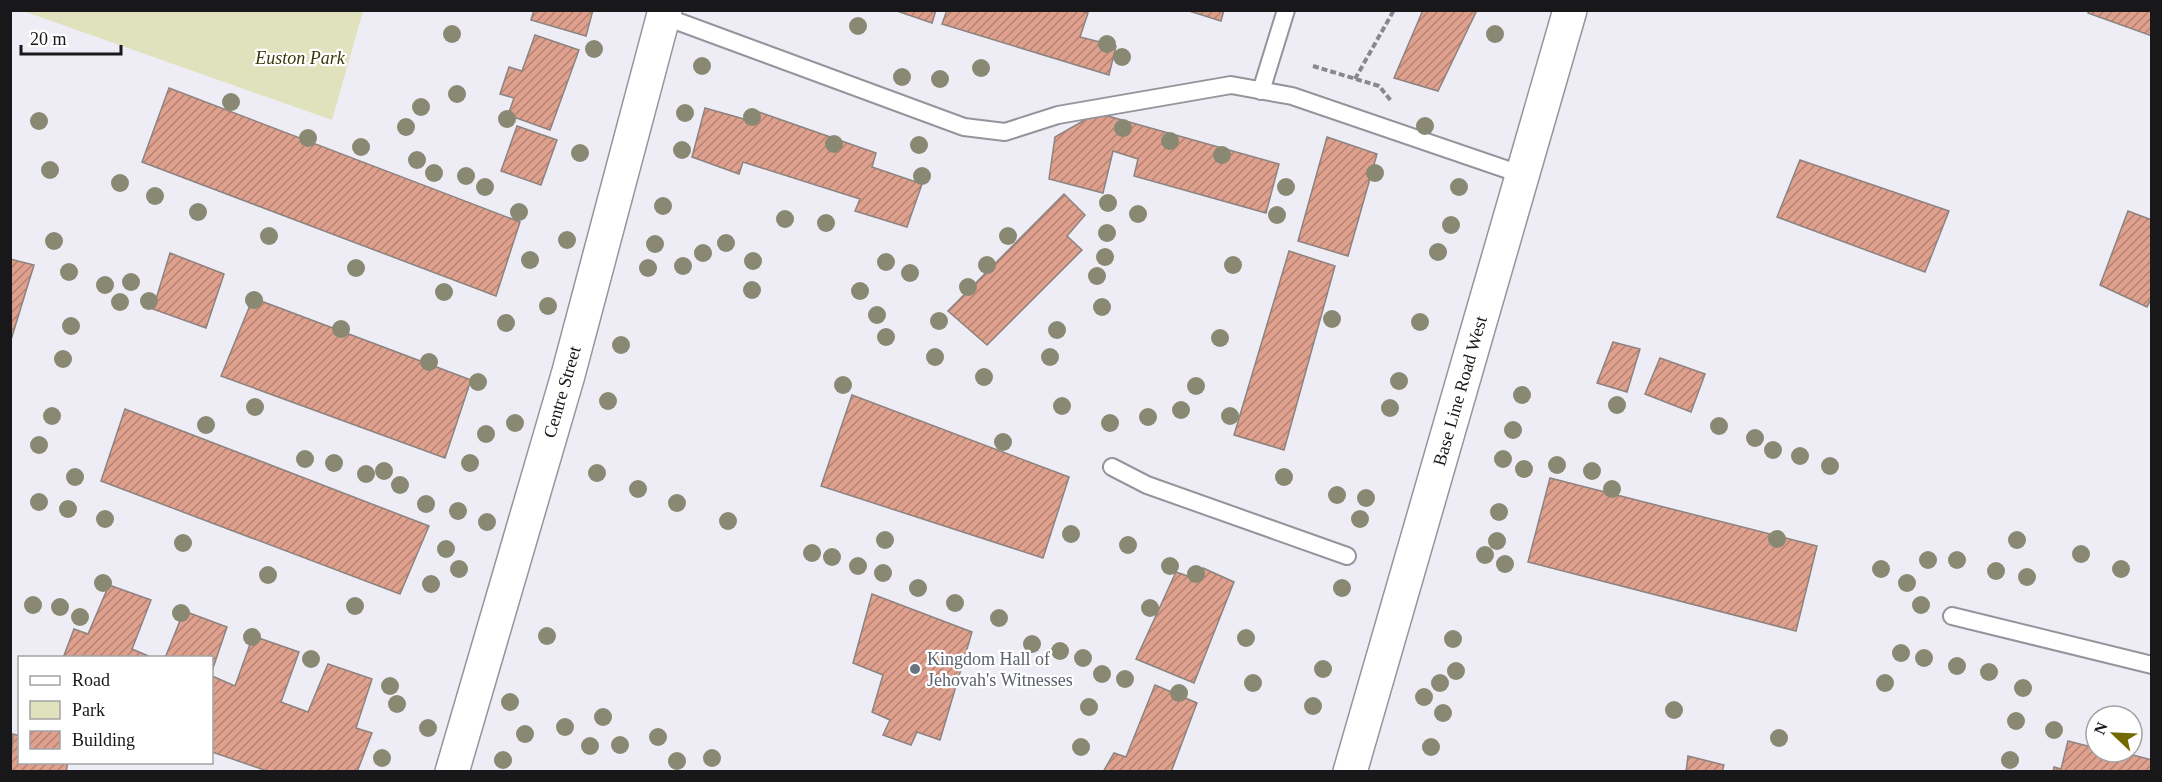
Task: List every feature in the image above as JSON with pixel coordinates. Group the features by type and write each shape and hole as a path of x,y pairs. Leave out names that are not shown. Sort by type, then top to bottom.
{"street":[{"name":"Base Line Road West","path":"1350,771 1570,10"},
{"name":"Centre Street","path":"452,771 568,375 664,13"}],"lane":[{"path":"1261,91 1286,10"},
{"path":"664,13 964,127 1005,132 1058,115 1231,85 1292,96 1522,175"},
{"path":"1112,467 1147,485 1347,556"},
{"path":"1952,616 2151,664"}],"path":[{"path":"1355,79 1394,10"},
{"path":"1313,66 1379,86 1396,108"}],"green space":[{"name":"Euston Park","path":"23,11 363,11 332,120"}],"building":[{"path":"534,10 593,10 586,36 531,20"},
{"path":"894,10 936,10 932,23"},
{"path":"947,10 1079,10 1088,13 1080,37 1116,46 1109,75 942,24"},
{"path":"1186,10 1224,10 1221,21"},
{"path":"1423,10 1477,10 1438,91 1394,78"},
{"path":"2089,10 2152,10 2152,36 2088,13"},
{"path":"535,35 579,50 550,130 508,115 514,98 500,94 509,67 522,71"},
{"path":"169,88 520,222 496,296 142,162"},
{"path":"705,108 751,121 756,111 876,153 872,167 922,184 907,227 855,211 860,199 743,162 739,174 692,157"},
{"path":"1097,113 1279,164 1266,213 1134,176 1138,159 1113,151 1103,193 1049,179 1055,137"},
{"path":"517,126 557,140 541,185 501,171"},
{"path":"1327,137 1377,154 1348,256 1298,241"},
{"path":"1800,160 1949,211 1925,272 1777,217"},
{"path":"1064,194 1085,215 1067,236 1082,250 987,345 948,311"},
{"path":"2128,211 2152,220 2152,297 2147,307 2100,285"},
{"path":"1289,251 1335,266 1284,450 1234,435"},
{"path":"170,253 224,274 206,328 153,309"},
{"path":"10,259 34,265 10,343"},
{"path":"253,298 471,380 445,458 221,376"},
{"path":"1613,342 1640,349 1627,392 1597,383"},
{"path":"1660,358 1705,374 1691,412 1645,394"},
{"path":"852,395 1069,477 1043,558 821,486"},
{"path":"125,409 429,526 400,594 101,481"},
{"path":"1550,478 1817,546 1796,631 1528,562"},
{"path":"1203,568 1234,582 1194,683 1136,659 1176,572 1199,580"},
{"path":"109,585 151,600 132,649 148,656 64,656 74,629 88,634"},
{"name":"Kingdom Hall of Jehovah's Witnesses","path":"872,594 972,632 940,740 917,732 911,745 883,735 890,720 872,712 883,675 853,663"},
{"path":"184,611 227,627 213,668 213,656 166,656"},
{"path":"253,636 299,652 281,702 308,712 328,664 372,679 356,728 372,733 357,772 270,772 213,752 213,676 235,686"},
{"path":"1155,685 1197,703 1171,772 1103,772 1114,753 1126,757"},
{"path":"13,734 18,735 18,764 68,764 66,772 10,772"},
{"path":"2068,741 2084,745 2084,764 2144,764 2144,758 2152,760 2152,772 2053,772 2054,767 2061,769"},
{"path":"1688,756 1724,765 1722,772 1686,772"}],"place":[{"name":"Kingdom Hall of Jehovah's Witnesses","path":"915,669"}]}
